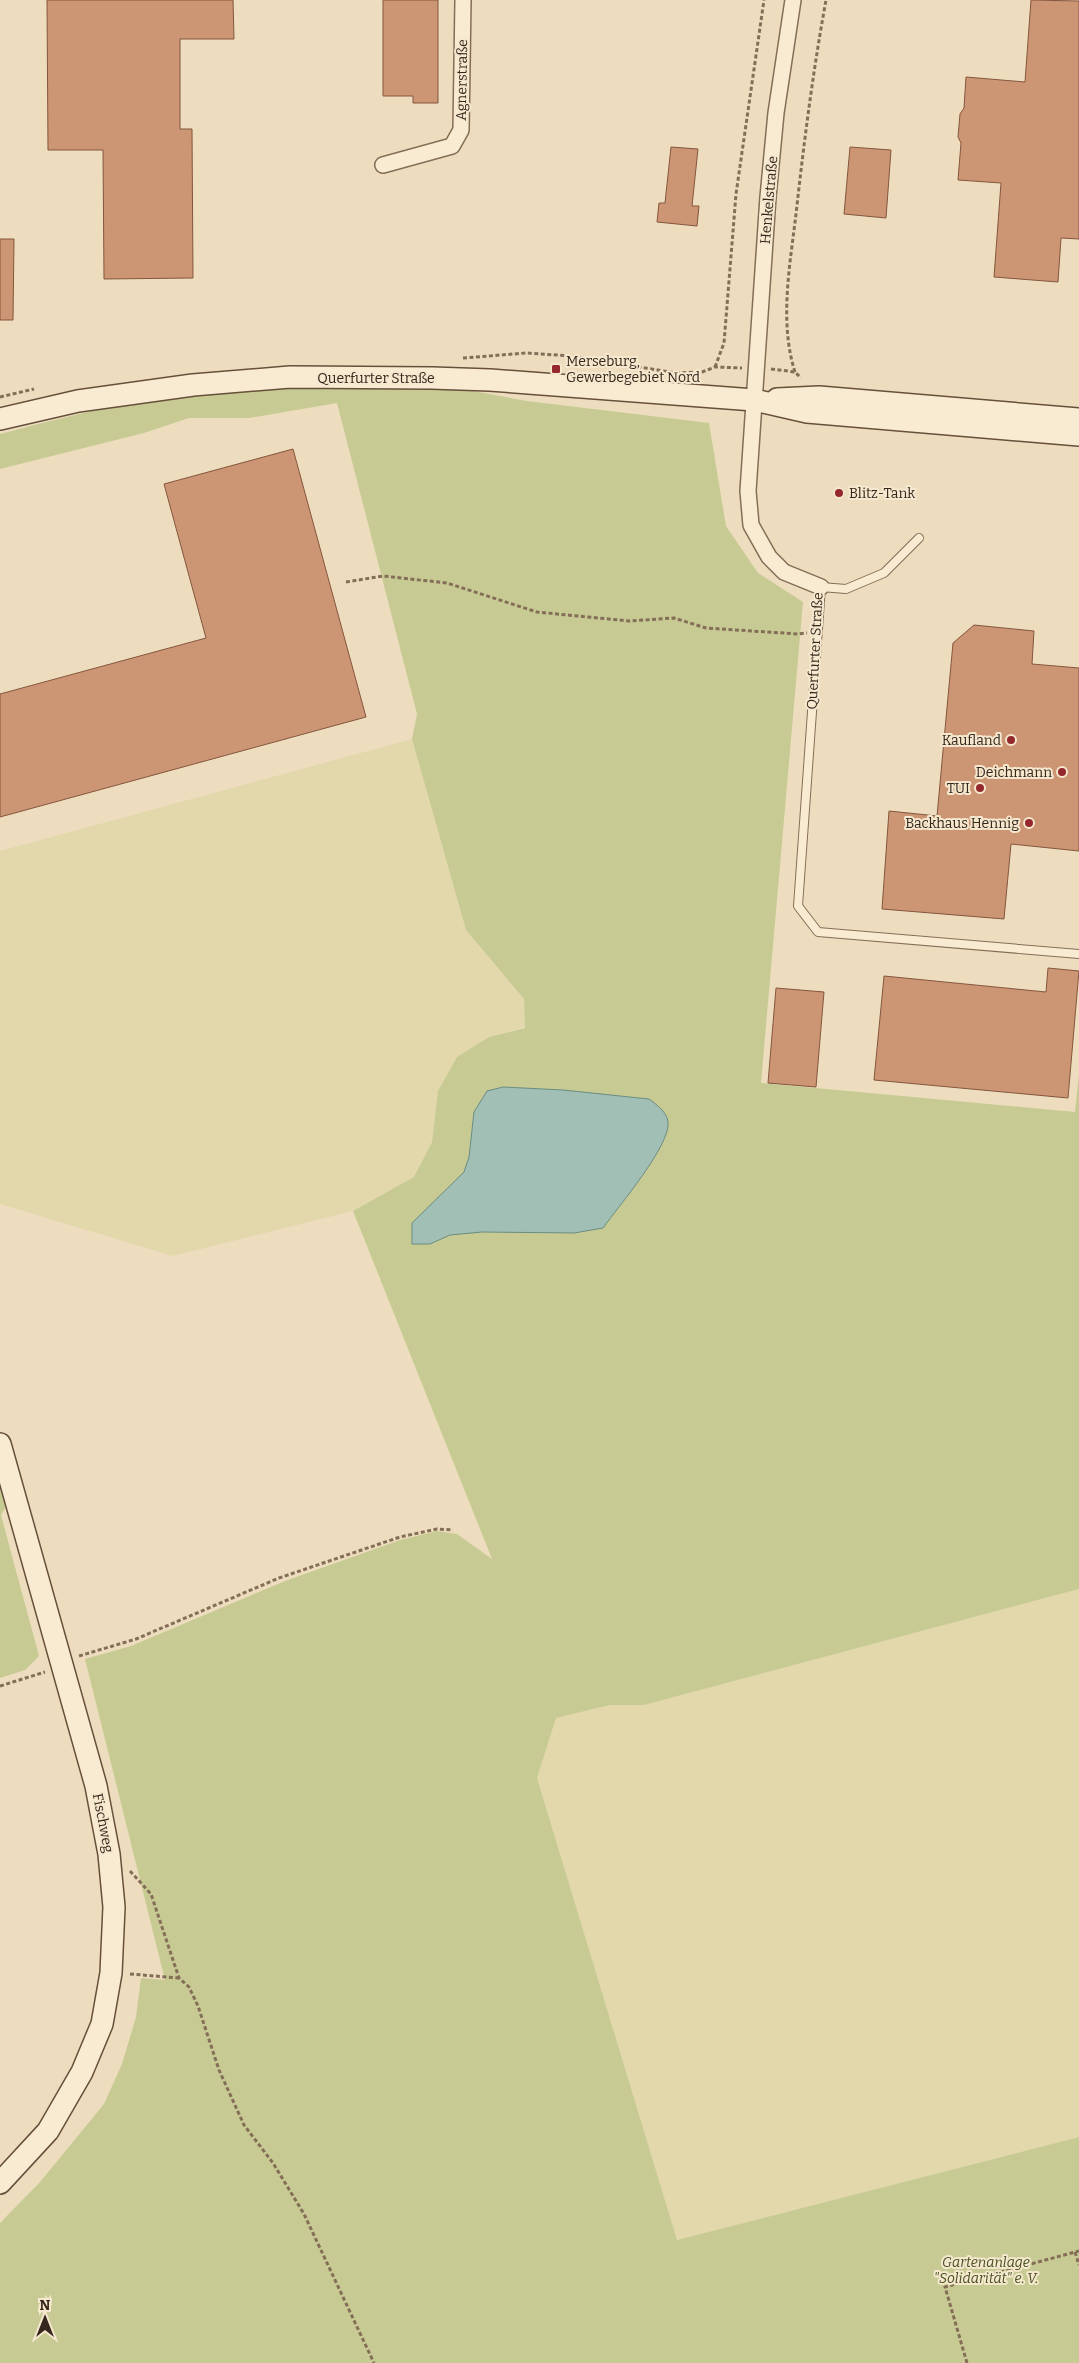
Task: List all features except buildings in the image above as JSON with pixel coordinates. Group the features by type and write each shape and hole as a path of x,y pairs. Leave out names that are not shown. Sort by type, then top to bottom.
{"main road":[{"name":"Querfurter Straße","path":"0,419 107,397 193,385 290,377 490,380 754,400 808,396 1079,419"},
{"name":"Querfurter Straße","path":"754,400 806,412 1079,435"},
{"name":"Fischweg","path":"0,1444 96,1786 109,1854 114,1907 111,1974 102,2024 82,2072 48,2131 0,2183"}],"street":[{"name":"Agnerstraße","path":"383,165 452,146 461,130 463,0"},
{"name":"Henkelstraße","path":"754,400 775,122 793,0"},
{"name":"Querfurter Straße","path":"754,400 748,491 751,525 769,557 784,572 821,587"}],"lane":[{"path":"821,587 846,589 884,573 920,538"},
{"name":"Querfurter Straße","path":"821,587 798,906 818,932 1079,954"}],"path":[{"path":"715,367 724,343 736,194 764,0"},
{"path":"795,372 787,335 790,265 815,60 826,0"},
{"path":"346,582 383,576 447,583 537,612 629,621 674,618 706,628 798,634 818,631"},
{"path":"0,1686 62,1667 78,1656 136,1639 279,1578 400,1537 437,1529 453,1530"},
{"path":"129,1870 151,1894 179,1978 190,1987 219,2070 244,2125 272,2163 304,2214 374,2363"},
{"path":"111,1974 179,1978"},
{"path":"967,2363 945,2287 1077,2251 1079,2265"}],"shaded area":[{"path":"412,739 466,930 524,999 525,1027 489,1037 438,1091 432,1142 414,1178 353,1211 173,1256 0,1204 0,851"},
{"path":"1079,1589 1079,2137 677,2240 537,1778 556,1718 610,1705 644,1705"}],"green space":[{"name":"Gartenanlage \"Solidarität\" e. V.","path":"340,386 473,391 527,401 709,423 726,526 758,573 803,602 761,1083 1075,1112 1079,1074 1079,1589 644,1705 610,1705 556,1718 537,1778 677,2240 1079,2137 1079,2363 0,2363 0,2223 40,2182 104,2104 122,2064 136,2017 141,1978 165,1980 85,1659 131,1646 285,1581 400,1540 437,1531 457,1534 492,1559 353,1211 414,1177 432,1142 438,1091 457,1057 489,1037 525,1028 524,999 466,930 412,739 417,714 337,403 249,418 189,418 144,433 0,469 0,434 55,420 130,403 220,391"},
{"path":"0,1476 8,1503 1,1515 39,1656 25,1670 0,1678"}],"water":[{"path":"503,1087 563,1090 649,1099 666,1115 668,1122 667,1132 653,1160 603,1228 574,1233 482,1232 450,1235 430,1244 412,1244 412,1223 464,1172 469,1157 474,1112 487,1091"}],"place":[{"name":"Merseburg, Gewerbegebiet Nord","path":"556,369"},
{"name":"Blitz-Tank","path":"839,493"},
{"name":"Kaufland","path":"1011,740"},
{"name":"Deichmann","path":"1062,772"},
{"name":"TUI","path":"980,788"},
{"name":"Backhaus Hennig","path":"1029,823"}]}
